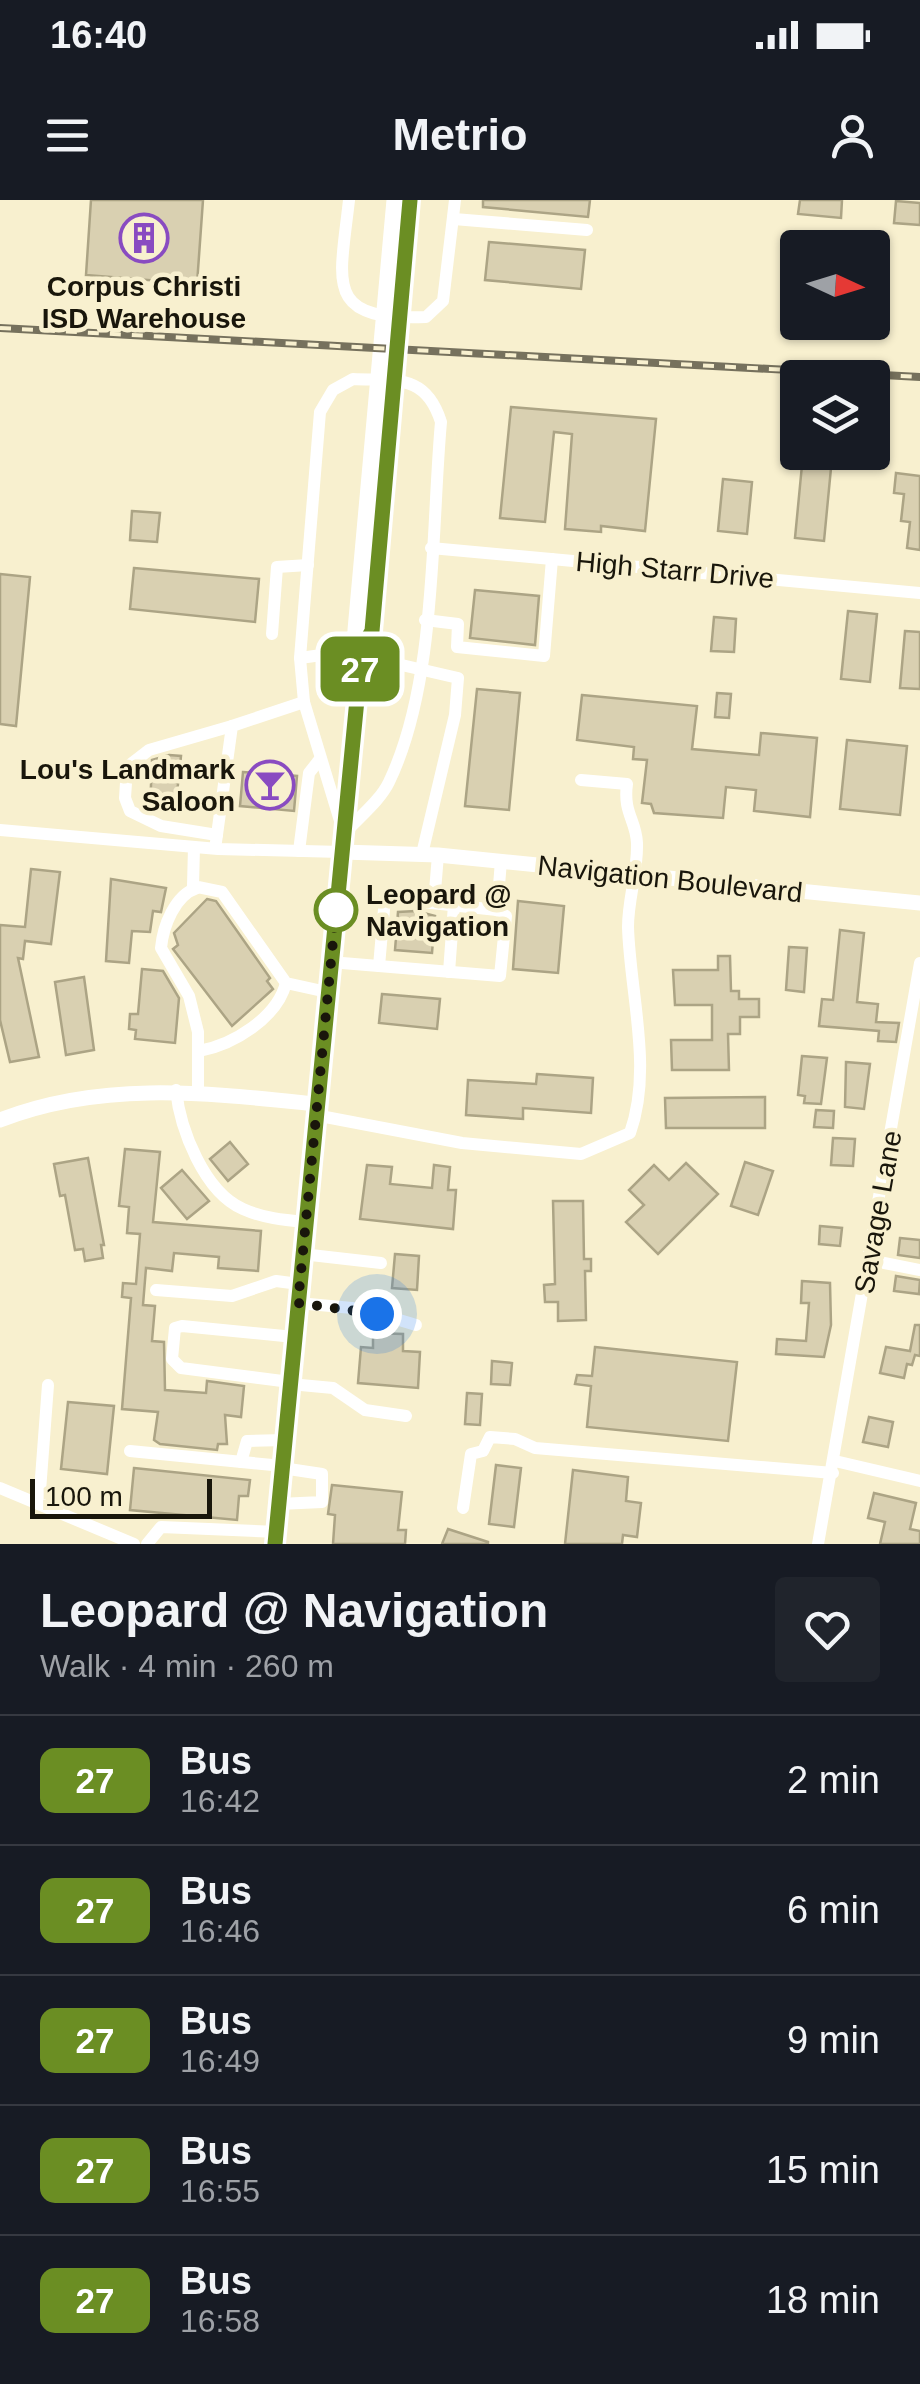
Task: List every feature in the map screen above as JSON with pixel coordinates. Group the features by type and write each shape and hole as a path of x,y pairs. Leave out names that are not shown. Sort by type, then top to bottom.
{"main road":[{"path":"276,1538 395,274 394,200"},
{"path":"395,274 410,200"},
{"name":"Navigation Boulevard","path":"342,852 430,854 920,903"},
{"path":"1,1115 79,1096 176,1090 315,1109"}],"street":[{"path":"348,200 342,275 347,299 360,311 392,318 426,316 443,301 456,200"},
{"path":"454,219 586,230"},
{"path":"353,379 418,384 434,400 441,422 431,548 422,671 412,720 388,786 344,834 304,702 300,658 320,412 332,390 353,379"},
{"name":"High Starr Drive","path":"431,548 920,593"},
{"path":"425,620 458,624 457,648 544,656 552,559"},
{"path":"272,634 277,567 308,565"},
{"path":"300,658 342,652 363,631 376,654 422,671 458,678 430,854 434,903"},
{"path":"232,726 216,842 160,826 130,812 127,767 150,750 304,702"},
{"path":"299,851 309,773 320,758"},
{"path":"315,1109 462,1143 581,1154 630,1133 638,1110 639,1076 628,924 637,839 624,806 626,784 581,780"},
{"name":"Navigation Boulevard","path":"0,830 194,846 216,842 342,852"},
{"path":"194,846 192,883 197,888 222,892 286,983 328,992"},
{"path":"498,910 501,862"},
{"path":"197,888 184,896 167,920 161,948 190,996 199,1050 198,1092"},
{"path":"330,962 500,976 506,916 498,910 385,898 379,966"},
{"path":"449,972 454,905"},
{"name":"Savage Lane","path":"818,1544 920,963"},
{"path":"199,1050 230,1042 272,1011 286,983"},
{"path":"176,1090 188,1147 226,1195 239,1208 305,1222"},
{"path":"302,1254 382,1262"},
{"path":"870,1260 920,1270"},
{"path":"156,1290 232,1296 276,1281 299,1284"},
{"path":"298,1303 363,1310 416,1326"},
{"path":"294,1338 182,1326 174,1328 172,1359 182,1368 333,1388 365,1410 406,1416"},
{"path":"39,1504 48,1385"},
{"path":"463,1508 471,1454 483,1451 490,1437 515,1439 535,1448 834,1467 920,1481"},
{"path":"241,1462 246,1441 285,1440"},
{"path":"130,1452 322,1474 322,1502 279,1504"},
{"path":"0,1488 134,1544"},
{"path":"147,1544 162,1527 276,1538"}],"building":[{"name":"Corpus Christi ISD Warehouse","path":"91,200 203,200 197,284 86,275"},
{"path":"483,200 590,200 588,217 483,207"},
{"path":"800,200 842,200 841,218 798,214"},
{"path":"896,201 920,203 920,225 894,223"},
{"path":"489,242 585,250 581,289 485,280"},
{"path":"511,407 656,419 645,531 601,526 601,532 565,529 572,434 554,432 545,522 500,518"},
{"path":"802,470 831,470 824,541 795,538"},
{"path":"896,473 920,476 920,550 907,548 910,522 901,521 904,494 894,493"},
{"path":"723,479 752,482 747,534 718,531"},
{"path":"132,511 160,513 157,542 130,540"},
{"path":"134,568 259,579 255,622 130,609"},
{"path":"0,574 30,577 16,726 0,724"},
{"path":"475,590 539,596 535,645 470,638"},
{"path":"848,611 877,614 870,682 841,679"},
{"path":"714,617 736,619 734,652 711,651"},
{"path":"905,631 920,632 920,689 900,688"},
{"path":"477,689 520,693 509,810 465,806"},
{"path":"717,693 731,694 729,718 715,717"},
{"path":"582,695 697,706 692,749 759,755 761,733 817,738 810,817 754,811 756,790 726,787 723,818 654,813 651,804 642,803 647,760 633,759 634,747 577,740"},
{"path":"847,740 907,746 900,815 840,809"},
{"path":"181,756 175,812 150,810 152,760"},
{"name":"Lou's Landmark Saloon","path":"243,772 297,776 294,811 240,806"},
{"path":"31,869 60,872 51,944 25,941 23,959 18,958 39,1057 10,1062 0,1020 0,925 25,927"},
{"path":"111,879 166,888 161,912 153,911 150,932 132,931 129,963 106,961"},
{"path":"207,899 216,901 270,978 267,981 273,989 232,1026 173,949 178,945 174,933"},
{"path":"518,901 564,906 558,973 513,969"},
{"path":"398,912 435,916 432,953 395,950"},
{"path":"840,930 864,933 857,1002 878,1004 876,1022 899,1023 896,1042 878,1041 879,1031 819,1026 822,999 833,1000"},
{"path":"789,947 807,948 804,992 786,990"},
{"path":"718,956 730,956 731,991 739,991 739,999 759,999 759,1017 740,1017 740,1034 728,1034 729,1070 672,1070 671,1040 712,1040 712,1005 675,1005 673,970 718,970"},
{"path":"142,969 163,971 179,998 175,1043 135,1039 136,1030 129,1029 130,1014 138,1014"},
{"path":"84,977 94,1050 66,1055 55,982"},
{"path":"382,994 440,999 437,1029 379,1023"},
{"path":"802,1056 827,1058 821,1104 804,1103 805,1096 798,1095"},
{"path":"846,1062 870,1064 864,1109 845,1107"},
{"path":"537,1074 593,1078 591,1113 523,1108 523,1119 466,1115 468,1080 536,1084"},
{"path":"765,1097 765,1128 666,1128 665,1098"},
{"path":"816,1110 834,1111 833,1128 814,1127"},
{"path":"833,1138 855,1139 853,1166 831,1165"},
{"path":"230,1142 248,1164 228,1181 210,1159"},
{"path":"125,1149 160,1152 153,1222 261,1231 258,1271 218,1268 219,1257 174,1253 172,1271 146,1268 143,1305 155,1306 152,1341 164,1342 165,1390 206,1393 207,1381 244,1386 241,1417 225,1415 227,1444 218,1444 217,1450 160,1444 154,1440 158,1412 122,1409 131,1298 122,1297 123,1283 136,1284 140,1234 127,1233 129,1207 119,1206"},
{"path":"88,1158 104,1245 103,1258 85,1261 83,1249 75,1250 65,1195 60,1196 54,1164"},
{"path":"745,1162 773,1171 758,1215 731,1206"},
{"path":"686,1163 718,1194 658,1254 626,1222 644,1205 629,1190 654,1165 669,1180"},
{"path":"367,1165 392,1167 390,1184 432,1188 434,1165 450,1167 448,1190 456,1190 453,1229 360,1219"},
{"path":"182,1170 209,1201 187,1219 161,1188"},
{"path":"553,1201 583,1201 584,1259 591,1259 591,1271 585,1271 586,1320 558,1321 558,1302 545,1302 544,1285 555,1284"},
{"path":"820,1226 842,1228 840,1246 819,1244"},
{"path":"900,1238 920,1240 920,1258 898,1255"},
{"path":"395,1254 419,1256 417,1290 392,1288"},
{"path":"896,1276 920,1280 919,1294 894,1291"},
{"path":"802,1281 830,1283 831,1325 824,1357 776,1354 777,1339 806,1341 809,1303 801,1303"},
{"path":"915,1325 920,1325 920,1356 915,1355 912,1365 907,1364 904,1378 880,1373 886,1347 910,1351"},
{"path":"373,1333 403,1334 403,1351 420,1352 418,1388 358,1383 361,1347 373,1348"},
{"path":"595,1347 737,1362 728,1441 587,1427 591,1386 575,1384 577,1375 592,1376"},
{"path":"492,1361 512,1363 510,1385 491,1384"},
{"path":"467,1393 482,1394 480,1425 465,1424"},
{"path":"68,1402 114,1406 107,1474 61,1469"},
{"path":"869,1417 893,1422 888,1447 863,1442"},
{"path":"496,1465 521,1468 514,1527 489,1524"},
{"path":"134,1468 250,1480 248,1496 239,1496 237,1520 130,1510"},
{"path":"573,1470 628,1477 626,1501 641,1503 637,1537 623,1535 622,1544 565,1544"},
{"path":"332,1485 402,1492 398,1530 406,1530 405,1544 333,1544 335,1515 328,1514"},
{"path":"874,1493 916,1503 910,1529 920,1531 920,1544 880,1544 885,1522 868,1518"},
{"path":"448,1529 488,1542 488,1544 442,1544"}],"railway":[{"path":"0,328 920,377"}],"bus line":[{"name":"27","path":"275,1544 362,648 372,631 410,200"}],"place":[{"name":"Corpus Christi ISD Warehouse","path":"144,238"},
{"name":"Lou's Landmark Saloon","path":"270,785"},
{"name":"Leopard @ Navigation","path":"336,910"}],"route":[{"path":"336,910 298,1303 377,1314"}]}
